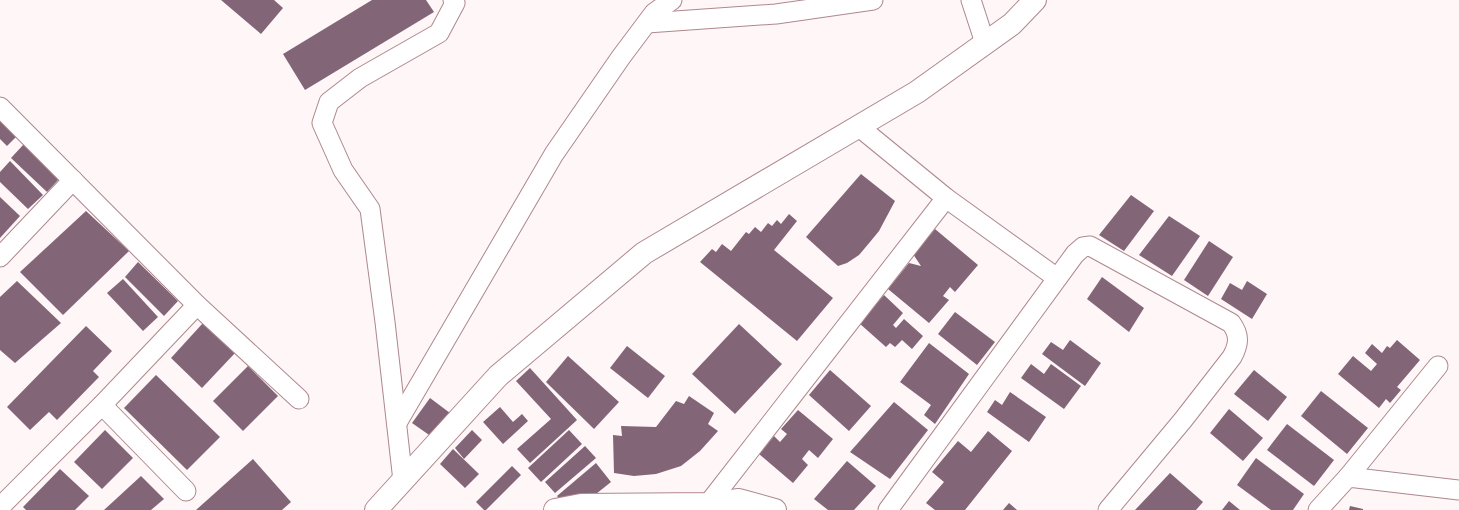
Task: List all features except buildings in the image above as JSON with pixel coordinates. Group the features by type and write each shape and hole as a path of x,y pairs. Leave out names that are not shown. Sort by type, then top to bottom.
{"street":[{"path":"403,481 370,209 343,170 322,123 329,102 360,78 439,33 455,3 453,0"},
{"path":"397,423 554,154 621,57 647,23 654,14 672,0"},
{"path":"647,23 776,14 873,0"},
{"path":"971,0 985,43"},
{"path":"376,510 498,376 644,253 916,92 1012,24 1035,0"},
{"path":"0,107 197,305 299,400"},
{"path":"858,126 946,198 1057,278"},
{"path":"0,257 73,180"},
{"path":"708,507 946,198"},
{"path":"888,510 1074,254 1083,247 1090,246 1231,323 1238,337 1235,352 1222,371 1184,420 1108,510"},
{"path":"0,507 102,405 197,305"},
{"path":"1318,510 1348,477 1438,366"},
{"path":"102,405 186,491"},
{"path":"1348,477 1459,490"},
{"path":"554,510 581,505 708,507 739,500 775,510"}]}
